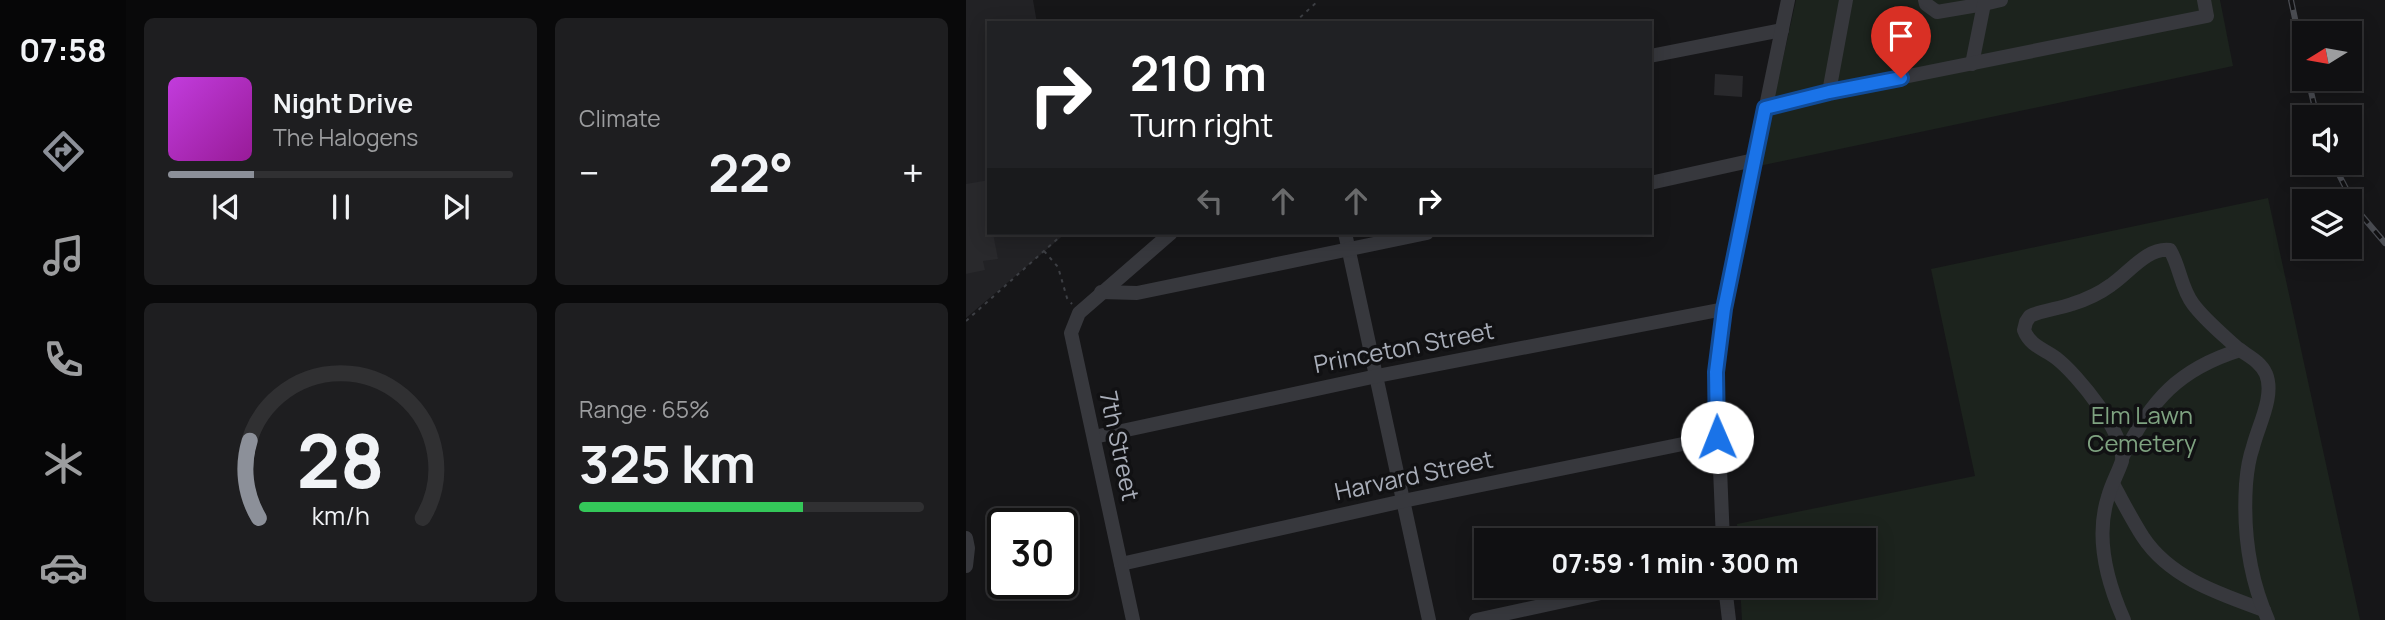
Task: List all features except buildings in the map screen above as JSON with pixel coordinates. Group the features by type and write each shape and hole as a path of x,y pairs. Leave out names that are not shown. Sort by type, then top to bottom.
{"street":[{"path":"1722,528 1716,372 1724,309 1788,0"},
{"path":"1829,92 1846,0"},
{"path":"1925,0 1926,4 1937,12 2001,0"},
{"path":"1765,108 1829,92 2207,16 2204,0"},
{"path":"1972,64 1984,4"},
{"path":"1652,55 1782,30"},
{"path":"1652,183 1754,160"},
{"path":"1079,313 1169,235"},
{"path":"1345,235 1429,620"},
{"path":"1101,292 1137,293 1418,235"},
{"path":"2123,456 2104,415 2076,375 2026,336 2026,321 2030,316 2072,304 2094,294 2111,285 2150,254 2157,250 2170,250 2176,259 2184,289 2192,304 2240,350 2259,364 2266,375 2267,403 2252,448 2246,495 2251,572 2266,615"},
{"name":"Princeton Street","path":"1094,437 1377,376 1724,309"},
{"name":"7th Street","path":"1079,313 1072,340 1133,620"},
{"path":"2124,620 2108,580 2103,527 2107,498 2123,456 2145,418 2180,378 2215,357 2240,350"},
{"name":"Harvard Street","path":"1121,564 1403,501 1717,437"},
{"path":"2113,484 2144,539 2170,565 2198,584 2266,615"},
{"path":"966,537 966,566"},
{"path":"1476,620 1578,598"},
{"path":"1726,598 1729,620"}],"path":[{"path":"1296,21 1319,0"},
{"path":"966,321 1062,235"},
{"path":"1044,251 1058,267 1067,298 1079,313"}],"shaded area":[{"path":"966,0 1033,0 1037,21 987,21 987,235 1064,235 966,318"}],"green space":[{"path":"1796,0 2220,0 2233,66 1759,166"},
{"name":"Elm Lawn Cemetery","path":"2268,198 2360,620 1742,620 1741,598 1876,598 1876,528 1737,528 1737,524 1975,476 1931,269"}],"railway":[{"path":"2291,0 2296,21"},
{"path":"2311,91 2314,105"},
{"path":"2339,175 2357,210 2385,243"}],"route":[{"path":"1717,437 1716,372 1724,309 1765,108 1901,78"}]}
